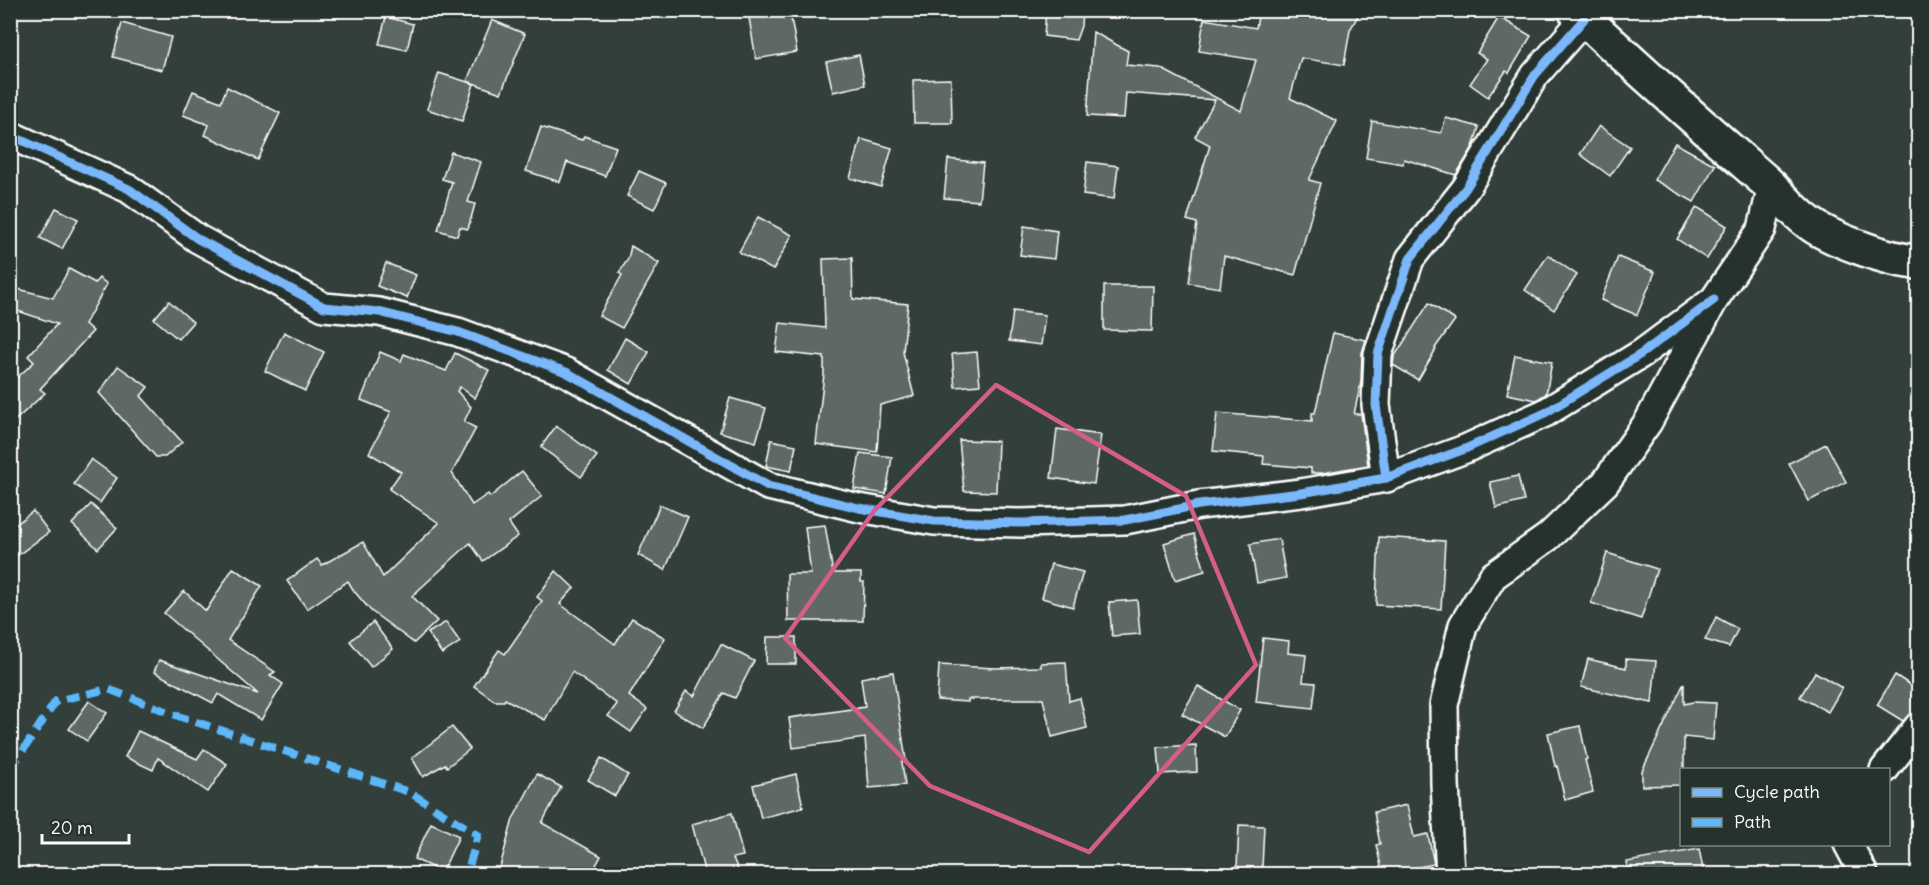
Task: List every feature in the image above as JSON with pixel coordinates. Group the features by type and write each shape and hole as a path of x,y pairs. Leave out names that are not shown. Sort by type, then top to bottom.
{"street":[{"path":"1386,478 1376,405 1378,354 1410,259 1466,188 1535,75 1579,15 1644,75 1773,186 1808,222 1834,238 1904,262 1918,262"},
{"path":"10,135 129,189 198,239 324,307 379,312 458,332 566,372 768,486 859,508 934,521 1020,523 1125,520 1199,505 1386,478 1466,449 1545,413 1641,354 1714,300"},
{"path":"1450,874 1445,784 1444,705 1463,625 1494,576 1548,537 1605,483 1648,422 1714,300 1762,229 1773,186"},
{"path":"1886,768 1918,727"},
{"path":"1849,846 1864,874"}],"highlighted area":[{"path":"996,385 1186,496 1256,665 1089,852 930,786 785,638 874,511"}],"building":[{"path":"1046,10 1082,10 1081,26 1076,40 1044,36"},
{"path":"1259,10 1361,10 1350,30 1344,65 1301,58 1290,98 1337,121 1309,180 1320,183 1295,275 1224,256 1220,288 1189,283 1197,223 1187,220 1210,145 1195,137 1215,100 1126,93 1124,118 1087,116 1093,32 1128,51 1126,65 1160,68 1241,111 1256,60 1199,51 1204,19 1256,28"},
{"path":"790,12 797,52 756,59 749,18"},
{"path":"386,17 413,24 407,50 379,44"},
{"path":"1499,17 1531,36 1509,73 1506,71 1488,97 1470,84 1487,59 1477,53"},
{"path":"492,20 525,34 501,93 467,81"},
{"path":"122,23 171,37 162,70 113,57"},
{"path":"859,55 865,85 833,92 826,62"},
{"path":"439,73 474,84 462,121 427,109"},
{"path":"951,79 952,123 914,123 913,80"},
{"path":"227,87 280,113 258,160 205,135 209,125 183,115 193,91 221,102"},
{"path":"1446,118 1479,127 1473,147 1456,175 1404,159 1403,164 1366,158 1372,121 1441,133"},
{"path":"1599,126 1630,147 1610,176 1580,154"},
{"path":"541,127 582,140 584,136 616,147 605,176 567,162 560,182 526,171"},
{"path":"861,139 892,148 881,187 850,178"},
{"path":"1675,143 1715,165 1694,202 1654,180"},
{"path":"451,152 481,162 468,202 475,204 468,229 460,227 457,236 438,230 452,182 442,179"},
{"path":"948,159 983,163 979,201 944,198"},
{"path":"1087,162 1118,166 1114,199 1083,195"},
{"path":"639,171 666,183 654,209 627,196"},
{"path":"1697,207 1727,226 1707,259 1677,239"},
{"path":"56,208 78,219 62,249 40,238"},
{"path":"758,217 792,235 773,270 739,252"},
{"path":"1024,226 1057,231 1054,259 1020,255"},
{"path":"631,246 659,263 622,328 599,316 622,275 619,273 628,259"},
{"path":"1548,255 1577,275 1554,310 1525,290"},
{"path":"1618,257 1655,272 1637,315 1601,300"},
{"path":"852,258 853,299 908,304 903,352 914,396 880,405 877,452 816,444 824,357 776,352 780,323 825,328 823,259"},
{"path":"386,263 416,275 407,298 377,286"},
{"path":"69,269 95,283 99,278 107,284 85,324 93,331 40,389 45,393 10,425 10,384 34,362 28,356 57,324 12,309 18,289 53,298"},
{"path":"1104,286 1153,286 1152,331 1104,330"},
{"path":"169,301 193,322 178,339 154,319"},
{"path":"1429,303 1455,320 1435,348 1418,380 1393,365 1394,357"},
{"path":"1013,311 1045,315 1041,345 1009,341"},
{"path":"284,332 324,352 305,391 265,371"},
{"path":"1333,333 1366,340 1362,353 1361,382 1354,414 1361,414 1368,465 1311,473 1311,468 1263,464 1264,456 1213,451 1217,413 1312,421 1312,413 1315,413"},
{"path":"625,338 649,352 631,384 608,370"},
{"path":"380,352 401,361 404,354 446,371 455,353 489,370 475,398 460,387 457,391 471,407 464,422 476,428 452,473 472,505 488,494 490,497 522,471 542,496 509,523 518,536 483,561 470,543 412,596 437,621 414,643 371,611 348,581 307,609 287,581 317,559 322,565 363,542 383,577 439,523 389,489 401,472 369,453 391,412 361,400"},
{"path":"977,352 980,385 955,387 952,354"},
{"path":"1515,355 1552,362 1546,394 1536,400 1507,394"},
{"path":"118,366 148,387 141,396 182,442 165,457 156,457 99,393"},
{"path":"730,398 766,408 756,442 720,432"},
{"path":"556,426 597,456 581,477 541,447"},
{"path":"1057,429 1101,435 1094,484 1051,478"},
{"path":"771,440 796,445 791,471 766,466"},
{"path":"959,440 998,441 996,492 964,491"},
{"path":"1826,444 1846,482 1809,501 1789,463"},
{"path":"860,453 892,457 886,494 854,489"},
{"path":"91,459 117,478 100,503 74,484"},
{"path":"1518,476 1524,501 1496,508 1490,482"},
{"path":"91,504 117,528 98,549 72,524"},
{"path":"660,505 688,517 665,570 638,555"},
{"path":"33,511 49,532 10,561 10,529"},
{"path":"825,525 833,573 861,573 861,582 864,582 863,621 788,621 787,574 811,574 805,527"},
{"path":"1194,534 1205,571 1175,580 1164,543"},
{"path":"1379,537 1445,541 1441,609 1376,605"},
{"path":"1279,539 1286,578 1257,583 1250,544"},
{"path":"1607,553 1657,569 1641,619 1591,603"},
{"path":"1051,564 1083,572 1073,607 1042,598"},
{"path":"233,568 262,586 228,640 275,672 270,675 283,684 261,720 218,694 213,703 154,672 159,660 258,694 164,613 184,591 206,611"},
{"path":"556,571 574,588 560,604 615,644 632,618 665,638 629,696 647,709 631,732 608,716 617,704 572,672 545,720 505,699 495,701 474,686 499,650 505,654 542,601 537,597"},
{"path":"1137,600 1140,634 1112,636 1109,602"},
{"path":"1716,617 1738,629 1729,647 1705,640"},
{"path":"373,622 393,649 371,667 350,641"},
{"path":"446,622 460,642 442,654 428,633"},
{"path":"767,637 796,637 796,664 766,664"},
{"path":"1263,638 1289,641 1288,653 1306,655 1303,682 1316,683 1313,708 1256,702"},
{"path":"721,644 754,661 735,698 724,693 703,728 674,711 686,691 694,696"},
{"path":"1588,659 1626,668 1626,659 1656,661 1652,703 1581,687"},
{"path":"1066,662 1069,701 1080,698 1087,728 1052,737 1043,699 968,699 968,702 937,700 939,665 995,668 1041,667 1041,663"},
{"path":"893,672 906,761 902,762 905,785 869,788 865,738 793,748 789,718 865,707 861,678"},
{"path":"1815,672 1842,688 1828,712 1800,697"},
{"path":"1895,675 1918,690 1918,703 1913,712 1903,721 1877,705"},
{"path":"1684,683 1684,704 1716,703 1713,740 1684,737 1684,768 1680,768 1680,785 1642,786 1642,771"},
{"path":"1198,686 1240,710 1225,737 1182,714"},
{"path":"89,701 107,713 87,741 69,729"},
{"path":"1580,726 1593,792 1565,800 1548,733"},
{"path":"452,727 470,749 447,767 445,764 423,777 412,758"},
{"path":"138,731 197,759 204,749 227,764 208,792 158,758 153,770 125,757"},
{"path":"1196,745 1197,772 1160,774 1158,747"},
{"path":"601,758 628,775 615,796 588,780"},
{"path":"537,774 561,787 542,823 601,856 591,874 498,874 513,819"},
{"path":"796,774 803,807 761,818 753,785"},
{"path":"1407,805 1414,837 1428,834 1434,864 1383,874 1376,845 1380,844 1374,812"},
{"path":"732,813 743,856 733,858 740,874 705,874 692,824"},
{"path":"431,823 459,836 442,872 414,859"},
{"path":"1239,825 1264,826 1262,868 1237,867"},
{"path":"1699,849 1704,874 1628,874 1627,862"}],"marked path":[{"path":"10,770 56,701 108,689 181,717 409,792 478,835 467,874"}],"cycle path":[{"path":"1386,478 1376,405 1378,354 1410,259 1466,188 1535,75 1584,19"},
{"path":"10,135 129,189 198,239 324,307 379,312 458,332 566,372 768,486 859,508 934,521 1020,523 1125,520 1199,505 1301,493 1386,478 1465,449 1545,413 1641,354 1714,300"}]}
